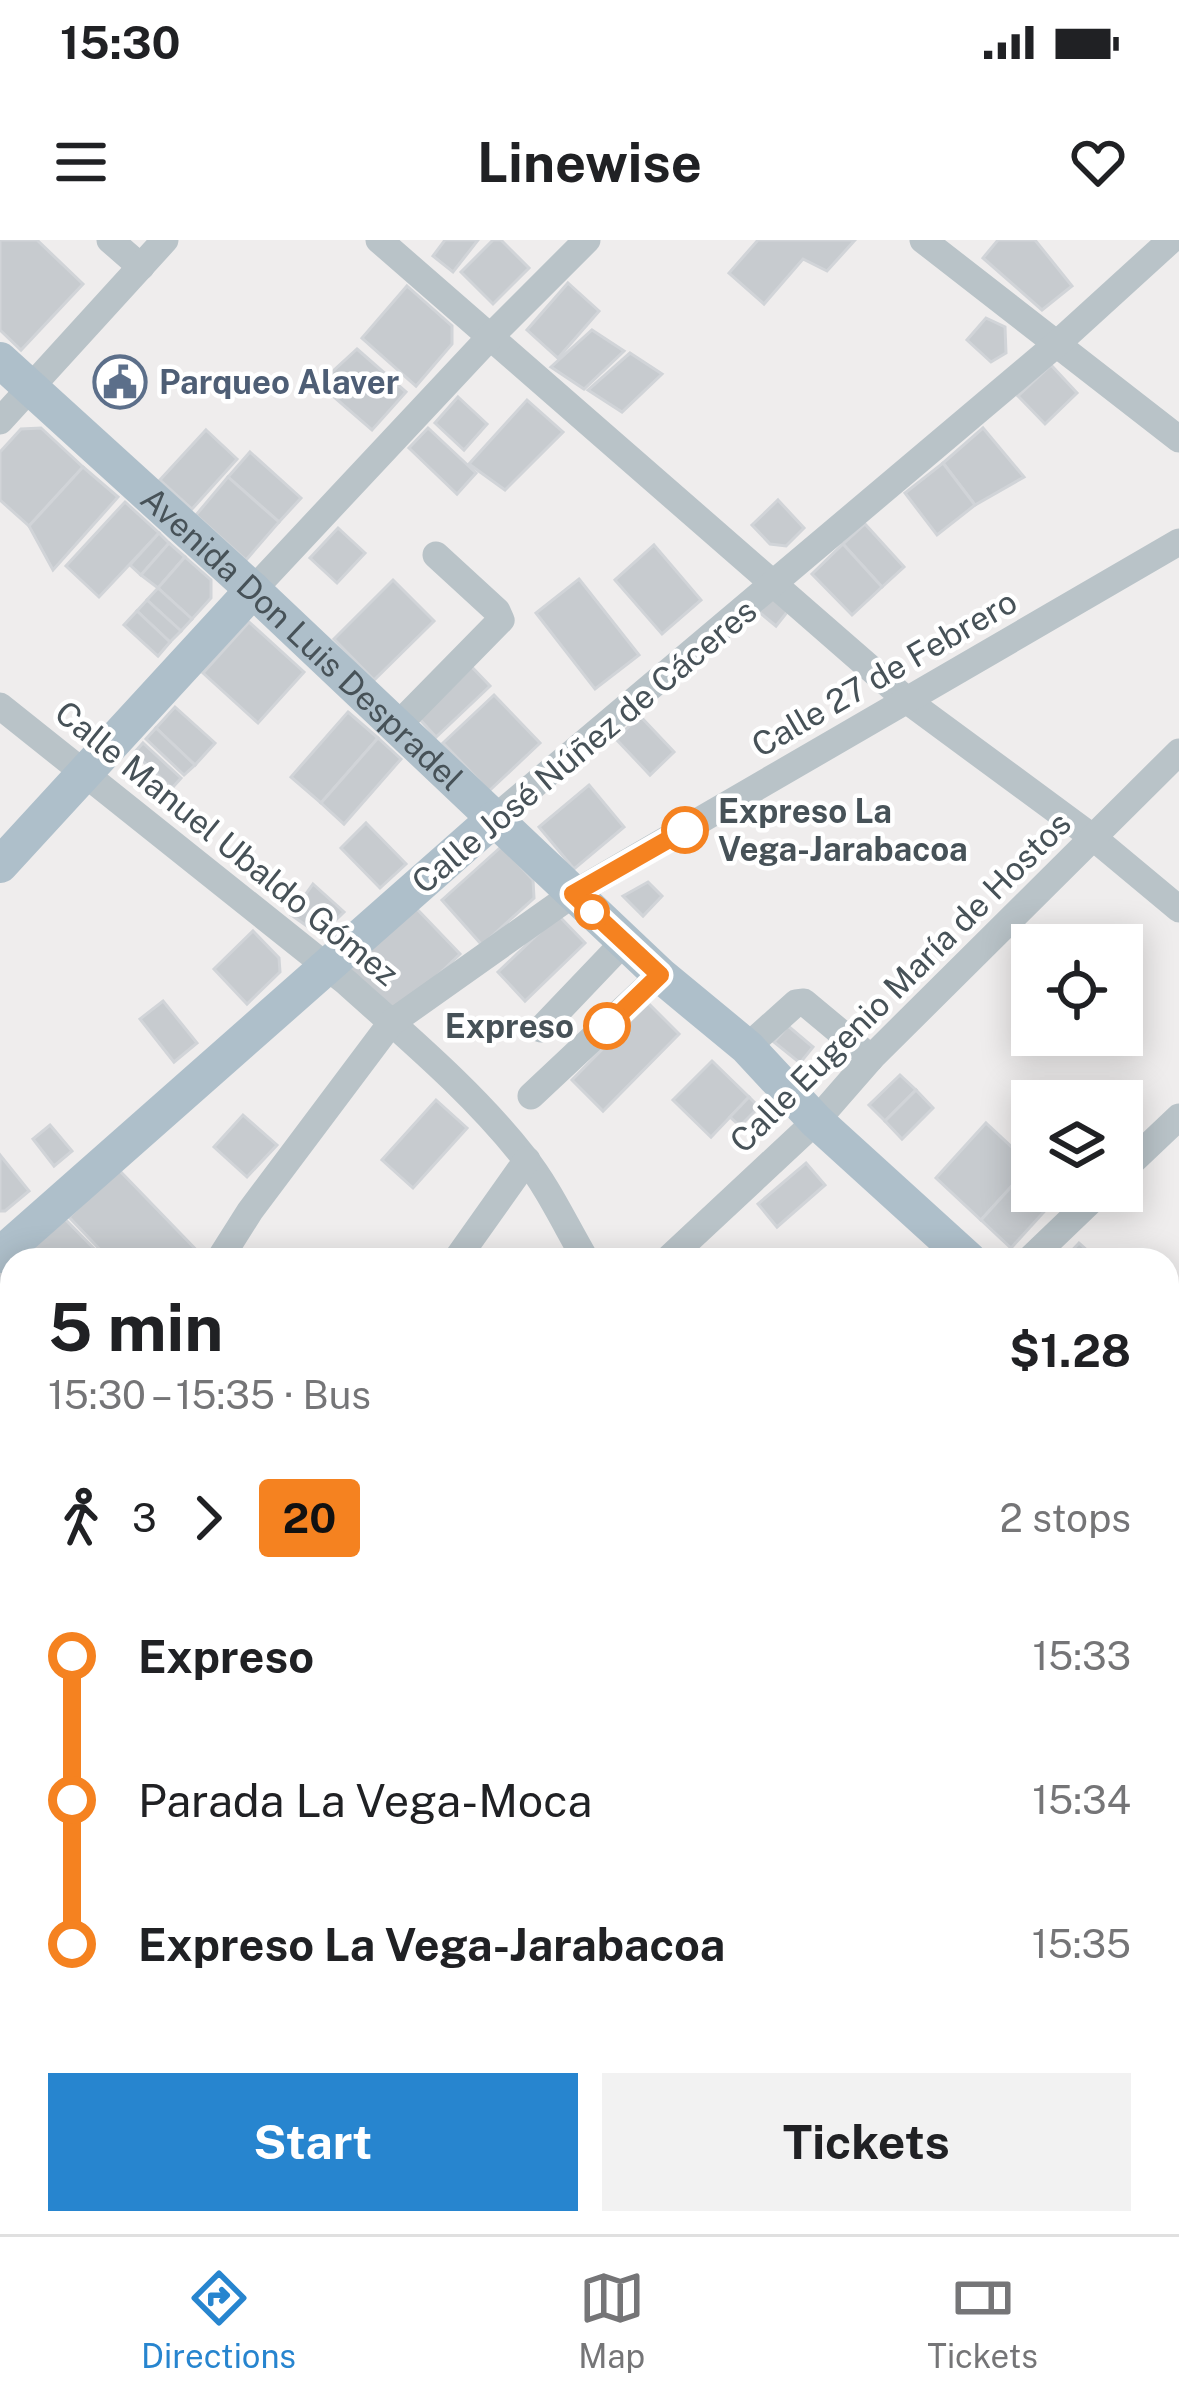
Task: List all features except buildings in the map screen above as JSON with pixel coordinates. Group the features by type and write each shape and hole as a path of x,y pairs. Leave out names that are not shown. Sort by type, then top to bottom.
{"main road":[{"name":"Avenida Don Luis Despradel","path":"0,360 253,590 660,975 747,1047 816,1120 956,1248"},
{"path":"0,865 253,590"},
{"name":"Calle José Núñez de Cáceres","path":"11,1248 494,819"}],"street":[{"path":"110,240 141,267"},
{"path":"0,422 165,240"},
{"path":"379,240 909,702 1095,839 1179,910"},
{"path":"253,590 587,240"},
{"path":"923,240 1179,439"},
{"name":"Calle José Núñez de Cáceres","path":"494,819 1058,342 1171,240"},
{"name":"Calle 27 de Febrero","path":"227,1248 391,1023 573,894 1179,542"},
{"path":"396,727 501,620 436,555"},
{"name":"Calle Manuel Ubaldo Gómez","path":"0,706 391,1023 486,1113 527,1160 579,1248"},
{"name":"Calle Eugenio María de Hostos","path":"681,1248 816,1120 871,1058 1179,752"},
{"path":"541,1030 624,941"},
{"path":"531,1096 660,975"},
{"path":"747,1047 796,1003 804,1002 871,1058"},
{"path":"1143,1151 1179,1117"},
{"path":"465,1248 527,1160"},
{"path":"1042,1248 1080,1212"}],"bus line":[{"name":"20","path":"607,1026 660,975 573,894 685,830"}],"place":[{"name":"Parqueo Alaver","path":"120,382"},
{"name":"Expreso La Vega-Jarabacoa","path":"685,830"},
{"name":"Expreso","path":"607,1026"}]}
